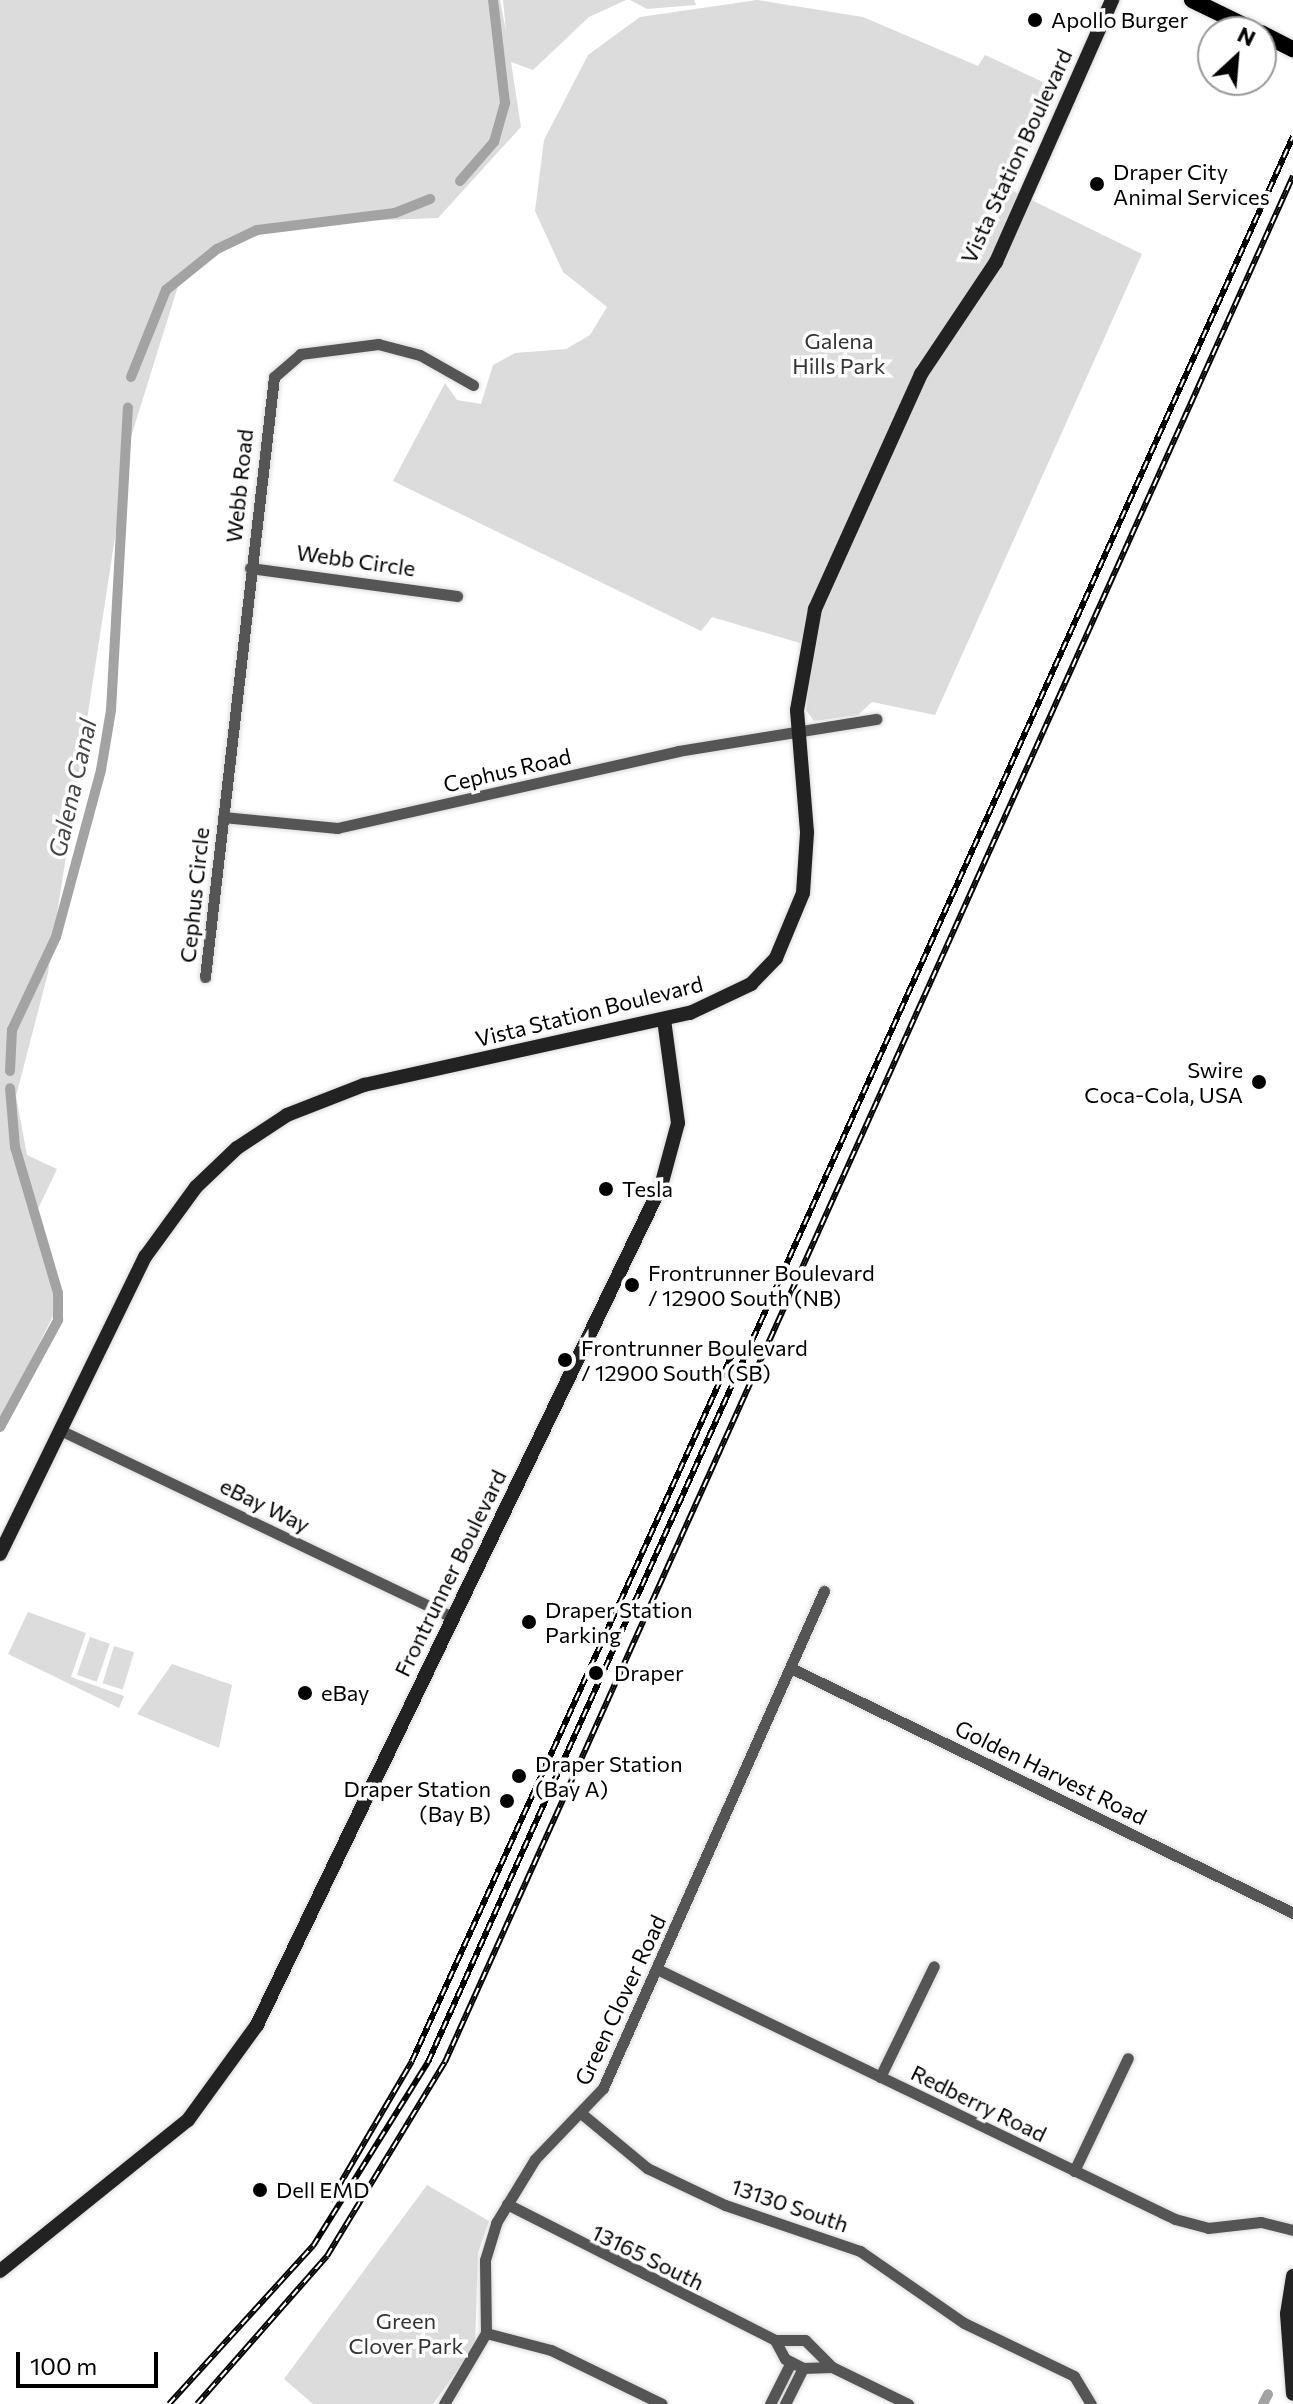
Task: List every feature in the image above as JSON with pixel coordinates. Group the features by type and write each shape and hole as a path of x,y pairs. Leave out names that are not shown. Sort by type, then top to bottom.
{"main road":[{"path":"1192,0 1225,16"}],"street":[{"name":"Vista Station Boulevard","path":"0,1554 160,1233 216,1166 262,1129 364,1085 664,1020 751,984 788,937 806,857 798,731 815,609 921,374 996,260 1112,0"},
{"name":"Webb Road","path":"223,817 269,403 285,363 378,344 420,355 473,385"},
{"name":"Webb Circle","path":"250,568 457,596"},
{"name":"Cephus Road","path":"223,817 337,828 798,731 876,719"},
{"name":"Cephus Circle","path":"205,977 223,817"},
{"name":"Frontrunner Boulevard","path":"0,2271 158,2148 237,2059 661,1186 678,1123 664,1020"},
{"name":"eBay Way","path":"60,1430 452,1617"},
{"name":"Green Clover Road","path":"486,2333 485,2260 507,2204 543,2149 582,2114 603,2088 824,1591"},
{"name":"Golden Harvest Road","path":"791,1668 1293,1913"},
{"path":"880,2077 934,1966"},
{"name":"Redberry Road","path":"657,1969 1186,2223 1293,2230"},
{"path":"1074,2171 1128,2058"},
{"name":"13130 South","path":"582,2114 647,2168 725,2205 852,2247 964,2323 1074,2376 1091,2404"},
{"name":"13165 South","path":"507,2204 775,2340 805,2340 832,2367 908,2404"},
{"path":"1293,2276 1287,2314 1293,2394"},
{"path":"444,2404 486,2333 551,2350 662,2404"},
{"name":"13165 South","path":"775,2340 791,2362 803,2368 832,2367"},
{"path":"770,2404 791,2362"},
{"path":"785,2404 803,2368"}],"green space":[{"path":"0,0 500,0 506,31 503,0 626,0 589,17 533,70 511,62 521,127 438,218 257,225 179,283 130,440 48,973 16,1096 27,1155 57,1169 38,1209 57,1308 0,1422"},
{"path":"630,0 694,0 696,5 647,9"},
{"name":"Galena Hills Park","path":"757,0 863,17 978,66 985,55 1056,88 1013,191 1142,254 935,715 872,702 858,715 814,721 806,710 813,647 712,617 701,631 393,481 445,383 457,400 481,404 493,365 515,353 566,349 590,335 607,307 563,272 535,211 544,140 588,55 640,17"},
{"path":"28,1612 86,1633 71,1677 124,1696 119,1708 8,1654"},
{"path":"90,1637 110,1644 97,1682 77,1675"},
{"path":"114,1646 134,1652 123,1689 103,1683"},
{"path":"172,1664 232,1685 219,1748 137,1714"},
{"name":"Green Clover Park","path":"427,2185 489,2221 478,2253 475,2346 433,2404 313,2404 284,2379"}],"waterway":[{"name":"Galena Canal","path":"460,181 494,142 505,103 493,0"},
{"name":"Galena Canal","path":"131,377 166,290 217,249 257,230 395,213 430,199"},
{"name":"Galena Canal","path":"10,1071 12,1030 56,937 101,770 111,710 128,407"},
{"name":"Galena Canal","path":"0,1427 58,1320 58,1293 15,1147 10,1088"},
{"path":"1263,2404 1268,2394"}],"railway":[{"path":"169,2404 313,2246 428,2062 1293,136"},
{"path":"197,2404 327,2256 445,2062 1293,176"},
{"path":"330,2201 412,2061 735,1348"}],"place":[{"name":"Apollo Burger","path":"1035,20"},
{"name":"Draper City Animal Services","path":"1097,184"},
{"name":"Swire Coca-Cola, USA","path":"1259,1082"},
{"name":"Tesla","path":"606,1189"},
{"name":"Frontrunner Boulevard / 12900 South (NB)","path":"632,1285"},
{"name":"Frontrunner Boulevard / 12900 South (SB)","path":"565,1360"},
{"name":"Draper Station Parking","path":"529,1622"},
{"name":"Draper","path":"596,1673"},
{"name":"eBay","path":"305,1693"},
{"name":"Draper Station (Bay A)","path":"519,1776"},
{"name":"Draper Station (Bay B)","path":"507,1801"},
{"name":"Dell EMD","path":"260,2190"}]}
